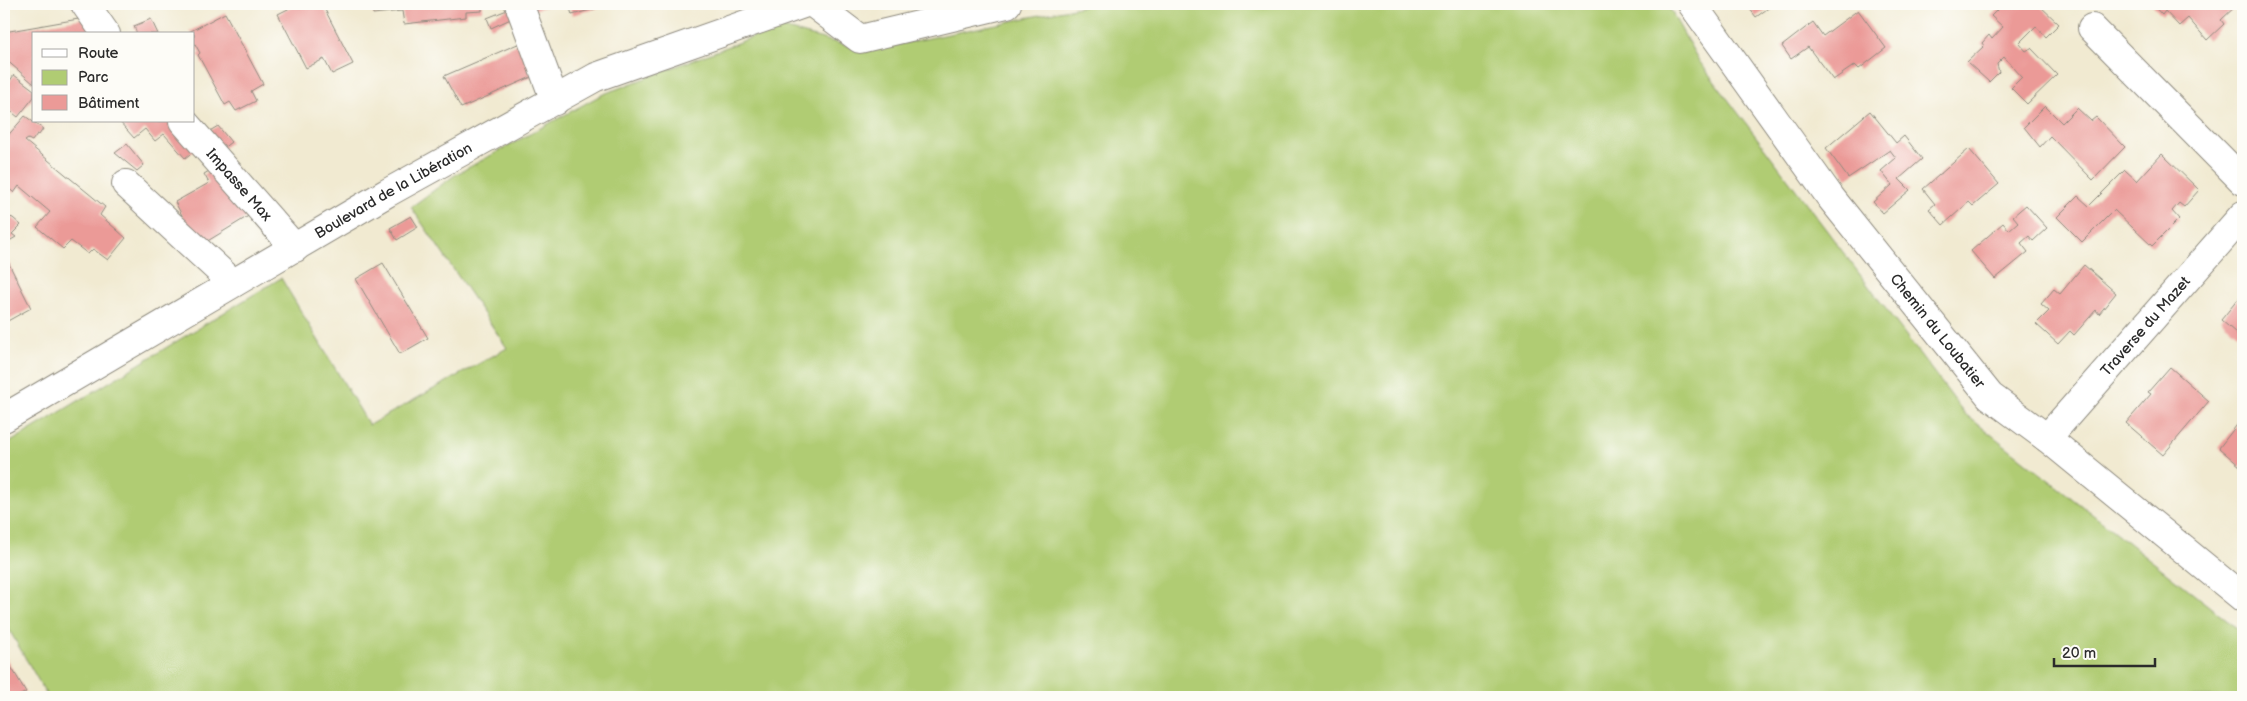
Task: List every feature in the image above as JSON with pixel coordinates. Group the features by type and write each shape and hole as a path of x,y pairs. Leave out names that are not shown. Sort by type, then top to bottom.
{"street":[{"path":"85,4 105,32"},
{"path":"519,4 555,101"},
{"name":"Boulevard de la Libération","path":"4,418 387,193 596,77 804,4"},
{"path":"814,4 860,39 1007,4"},
{"name":"Chemin du Loubatier","path":"1692,4 1831,198 1990,396 2047,438 2243,598"},
{"path":"2092,28 2243,181"},
{"name":"Impasse Max","path":"184,122 295,248"},
{"path":"126,184 233,284"},
{"name":"Traverse du Mazet","path":"2047,438 2243,216"}],"green space":[{"path":"1093,4 1667,4 1699,61 1965,414 2243,633 2243,697 48,697 4,621 4,446 281,278 369,425 507,348 411,207 455,175 601,95 779,27 867,51"}],"building":[{"path":"298,4 322,4 353,64 332,74 324,59 306,68 278,14"},
{"path":"372,4 482,4 482,11 466,12 466,17 404,24 402,11 373,14"},
{"path":"533,4 554,4 534,10"},
{"path":"569,4 612,4 572,15"},
{"path":"1746,4 1774,4 1756,17"},
{"path":"2003,4 2038,4 2059,24 2046,37 2036,26 2019,43 2026,51 2031,48 2057,75 2027,104 2011,88 2022,77 2004,57 1997,64 1999,72 1989,82 1967,62 1984,46 1982,43 1989,35 1992,39 2003,27 1991,16"},
{"path":"2152,4 2238,4 2221,20 2224,24 2207,40 2188,18 2179,26 2165,11 2162,15"},
{"path":"512,8 515,17 491,28 487,18"},
{"path":"1858,10 1886,48 1859,69 1855,65 1833,80 1808,47 1791,59 1782,46 1813,22 1823,36"},
{"path":"225,13 263,84 251,91 256,101 236,111 230,102 225,105 198,55 200,53 195,44 195,32 189,32"},
{"path":"90,17 94,32 32,32 32,82 4,58 4,32"},
{"path":"151,19 157,32 136,32 134,26"},
{"path":"520,43 536,75 461,108 444,76"},
{"path":"14,75 32,88 32,100 18,117 4,106 4,89"},
{"path":"2045,106 2062,123 2077,108 2091,121 2096,117 2125,147 2093,180 2050,136 2040,147 2024,127"},
{"path":"1870,111 1896,143 1904,136 1922,159 1899,179 1910,190 1883,213 1873,202 1892,185 1881,171 1896,158 1890,150 1848,178 1826,148"},
{"path":"25,116 43,129 32,141 28,139 25,141 105,207 100,215 126,238 108,260 93,249 88,254 71,241 63,249 37,227 50,212 19,186 14,193 4,184 4,140"},
{"path":"120,122 177,122 199,147 185,158 164,134 155,141 145,129 134,138"},
{"path":"218,126 231,142 222,149 208,132"},
{"path":"127,144 144,165 137,171 115,153"},
{"path":"1969,149 1999,184 1973,206 1969,202 1943,225 1929,209 1935,204 1923,189"},
{"path":"2162,154 2199,190 2184,207 2179,203 2172,211 2179,219 2152,246 2114,210 2082,242 2057,217 2078,196 2089,206 2125,170 2137,181"},
{"path":"216,167 255,212 206,242 186,223 175,202 209,183 204,174"},
{"path":"2026,205 2047,228 2033,241 2029,236 2021,243 2028,252 1995,279 1971,251 2003,223 2009,230 2018,222 2013,216"},
{"path":"7,216 13,218 21,225 12,234 16,237 4,244 4,220"},
{"path":"411,216 418,227 397,240 390,228"},
{"path":"4,254 31,308 4,323"},
{"path":"383,263 428,338 400,354 356,279"},
{"path":"2084,265 2116,293 2099,314 2096,310 2074,335 2070,331 2058,344 2036,324 2049,311 2041,304 2054,289 2060,294"},
{"path":"2243,293 2243,339 2221,320"},
{"path":"2170,367 2209,401 2163,455 2126,423 2151,394 2148,392"},
{"path":"2243,417 2243,464 2241,467 2219,448"},
{"path":"4,655 26,692 17,697 4,697"}]}
